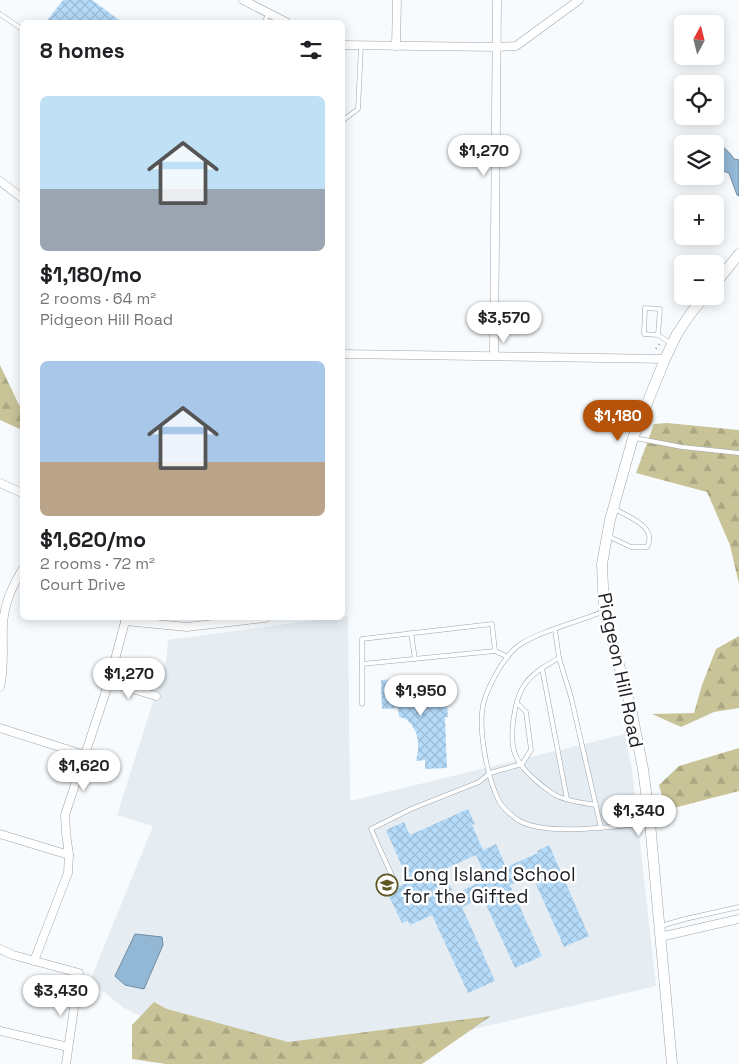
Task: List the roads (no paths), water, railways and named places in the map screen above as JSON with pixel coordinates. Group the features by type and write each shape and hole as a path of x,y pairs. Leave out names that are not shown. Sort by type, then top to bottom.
{"street":[{"path":"243,0 277,20"},
{"path":"396,46 397,0"},
{"path":"494,355 497,0"},
{"path":"345,45 516,46 579,0"},
{"path":"0,181 20,196"},
{"path":"724,273 739,254"},
{"name":"Pidgeon Hill Road","path":"672,1064 650,823 643,769 631,708 604,611 602,564 613,508 632,438 672,344 698,305"},
{"path":"345,354 665,359"},
{"path":"0,483 20,492"},
{"path":"0,687 6,603 20,574"},
{"path":"34,961 68,873 69,855 65,815 109,682 125,620"},
{"path":"133,620 187,627 248,620"},
{"path":"109,682 156,696"},
{"path":"0,728 85,755"},
{"path":"0,834 69,855"},
{"path":"660,932 739,919"},
{"path":"0,949 13,955 79,973 66,1064"},
{"path":"0,1031 68,1047"}],"lane":[{"path":"266,20 268,13"},
{"path":"0,14 20,28"},
{"path":"345,119 358,109 361,45"},
{"path":"658,335 660,309 645,308 644,334 658,335 672,344"},
{"path":"632,438 682,447 739,453"},
{"path":"607,535 631,547 647,547 651,540 649,533 640,524 613,508"},
{"path":"604,611 536,637 518,646 508,657 484,701 482,724 486,758 500,802 518,820 538,827 560,830 650,823"},
{"path":"362,704 362,639 492,624 495,651"},
{"path":"555,630 558,658 571,698 601,828"},
{"path":"412,633 415,659"},
{"path":"362,664 495,651 508,657"},
{"path":"558,658 531,677 522,688 514,713 512,728 515,754 540,784 557,796 596,805"},
{"path":"542,668 567,799"},
{"path":"393,878 371,830 410,809 479,782 490,773 522,764 531,750 526,712 517,703"},
{"path":"660,932 684,919 739,907"}],"water":[{"path":"724,148 734,159 739,160 739,196 729,173 724,171"},
{"path":"135,934 162,937 163,945 144,989 125,985 115,976"}],"place":[{"name":"Long Island School for the Gifted","path":"387,885"}]}
